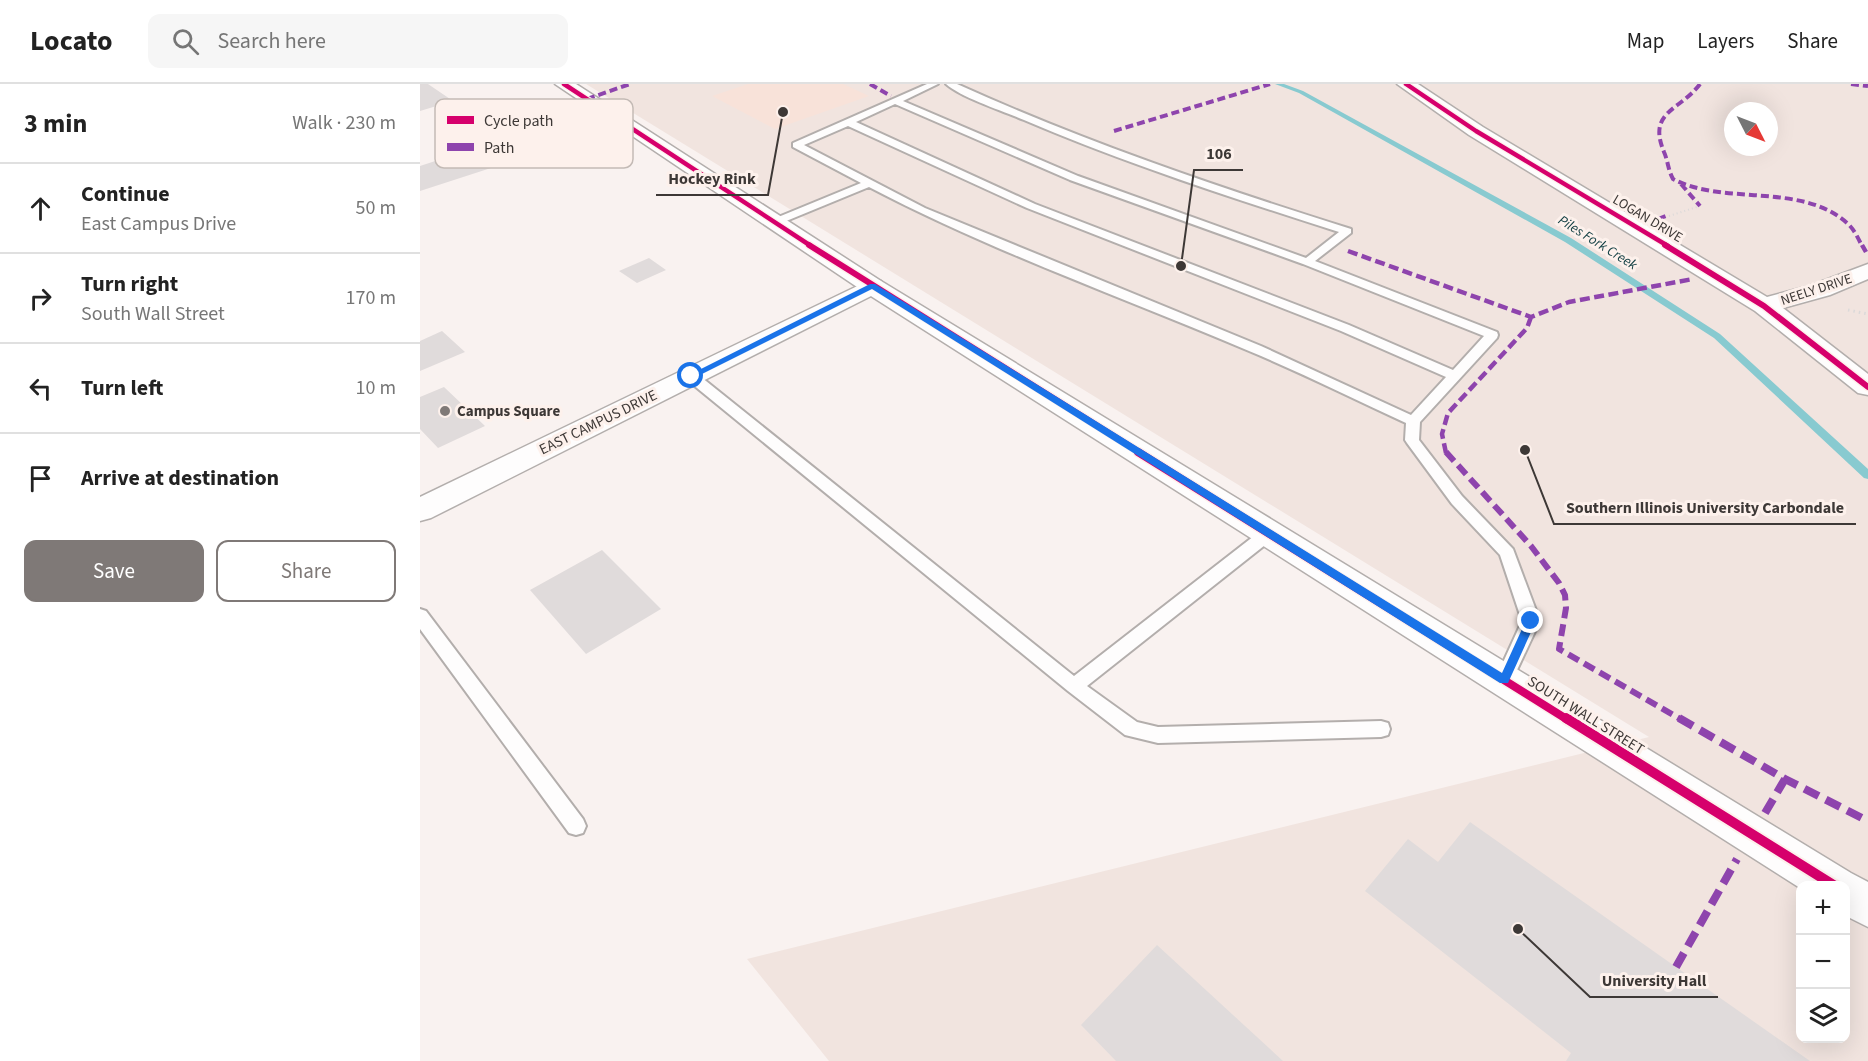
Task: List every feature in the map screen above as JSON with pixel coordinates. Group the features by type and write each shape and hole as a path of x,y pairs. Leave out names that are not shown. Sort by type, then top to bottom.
{"street":[{"name":"SOUTH WALL STREET","path":"564,84 587,99"},
{"name":"LOGAN DRIVE","path":"1406,84 1476,131 1764,306 1868,387"},
{"name":"SOUTH WALL STREET","path":"633,129 872,286 1829,881"},
{"name":"NEELY DRIVE","path":"1764,306 1821,290 1868,272"},
{"name":"EAST CAMPUS DRIVE","path":"420,510 872,286"},
{"path":"1850,895 1868,906"}],"lane":[{"path":"934,84 796,145 868,184 1009,249 1256,350 1413,421"},
{"path":"951,84 1057,130 1178,176 1347,231 1307,262"},
{"path":"895,101 1074,178 1307,262 1492,335 1413,421 1412,440 1457,500 1507,553 1531,621 1504,680"},
{"path":"848,122 1030,206 1345,328 1456,376"},
{"path":"775,222 868,184"},
{"path":"691,376 1074,686 1132,729 1158,735 1381,729"},
{"path":"1074,686 1269,533"},
{"path":"420,616 576,826"}],"path":[{"path":"1666,216 1700,206"}],"shaded area":[{"path":"586,84 1868,84 1868,1061 829,1061 747,959 1649,737 633,113 633,99 610,99"},
{"path":"748,84 843,84 869,96 775,129 712,96"}],"building":[{"path":"420,84 428,84 450,99 435,99 435,106 420,111"},
{"path":"435,161 435,168 491,168 420,191 420,166"},
{"path":"649,258 666,270 637,283 619,271"},
{"name":"Campus Square","path":"442,331 465,352 420,371 420,341"},
{"name":"Campus Square","path":"444,387 485,426 438,448 420,429 420,397"},
{"path":"602,550 661,609 586,654 530,590"},
{"path":"1470,822 1810,1061 1566,1061 1571,1053 1365,891 1408,839 1438,862"},
{"path":"1157,945 1283,1061 1116,1061 1081,1025"}],"waterway":[{"name":"Piles Fork Creek","path":"1278,84 1301,92 1568,240 1717,336 1868,475"}],"marked path":[{"path":"587,99 630,84"},
{"path":"870,84 891,96"},
{"path":"1114,131 1270,84"},
{"path":"1700,84 1667,114 1659,126 1658,140 1673,179 1680,183 1713,190 1808,203 1849,224 1866,252"},
{"path":"1851,84 1868,86"},
{"path":"1681,184 1700,206"},
{"path":"1658,219 1666,216"},
{"path":"1348,251 1531,317 1569,302 1693,279"},
{"path":"1531,317 1527,328 1448,413 1442,430 1442,439 1447,455 1531,546 1559,583 1565,595 1566,608 1559,649 1785,779 1868,821"},
{"path":"1765,813 1785,779"},
{"path":"1676,967 1737,859"}],"cycle path":[{"path":"564,84 587,99"},
{"path":"1406,84 1476,131 1764,306 1868,387"},
{"path":"633,129 872,286 1827,881"}],"place":[{"name":"Hockey Rink","path":"783,112"},
{"name":"106","path":"1181,266"},
{"name":"Campus Square","path":"445,411"},
{"name":"Southern Illinois University Carbondale","path":"1525,450"},
{"name":"University Hall","path":"1518,929"}],"route":[{"path":"691,376 872,286 1504,680 1531,621"}]}
